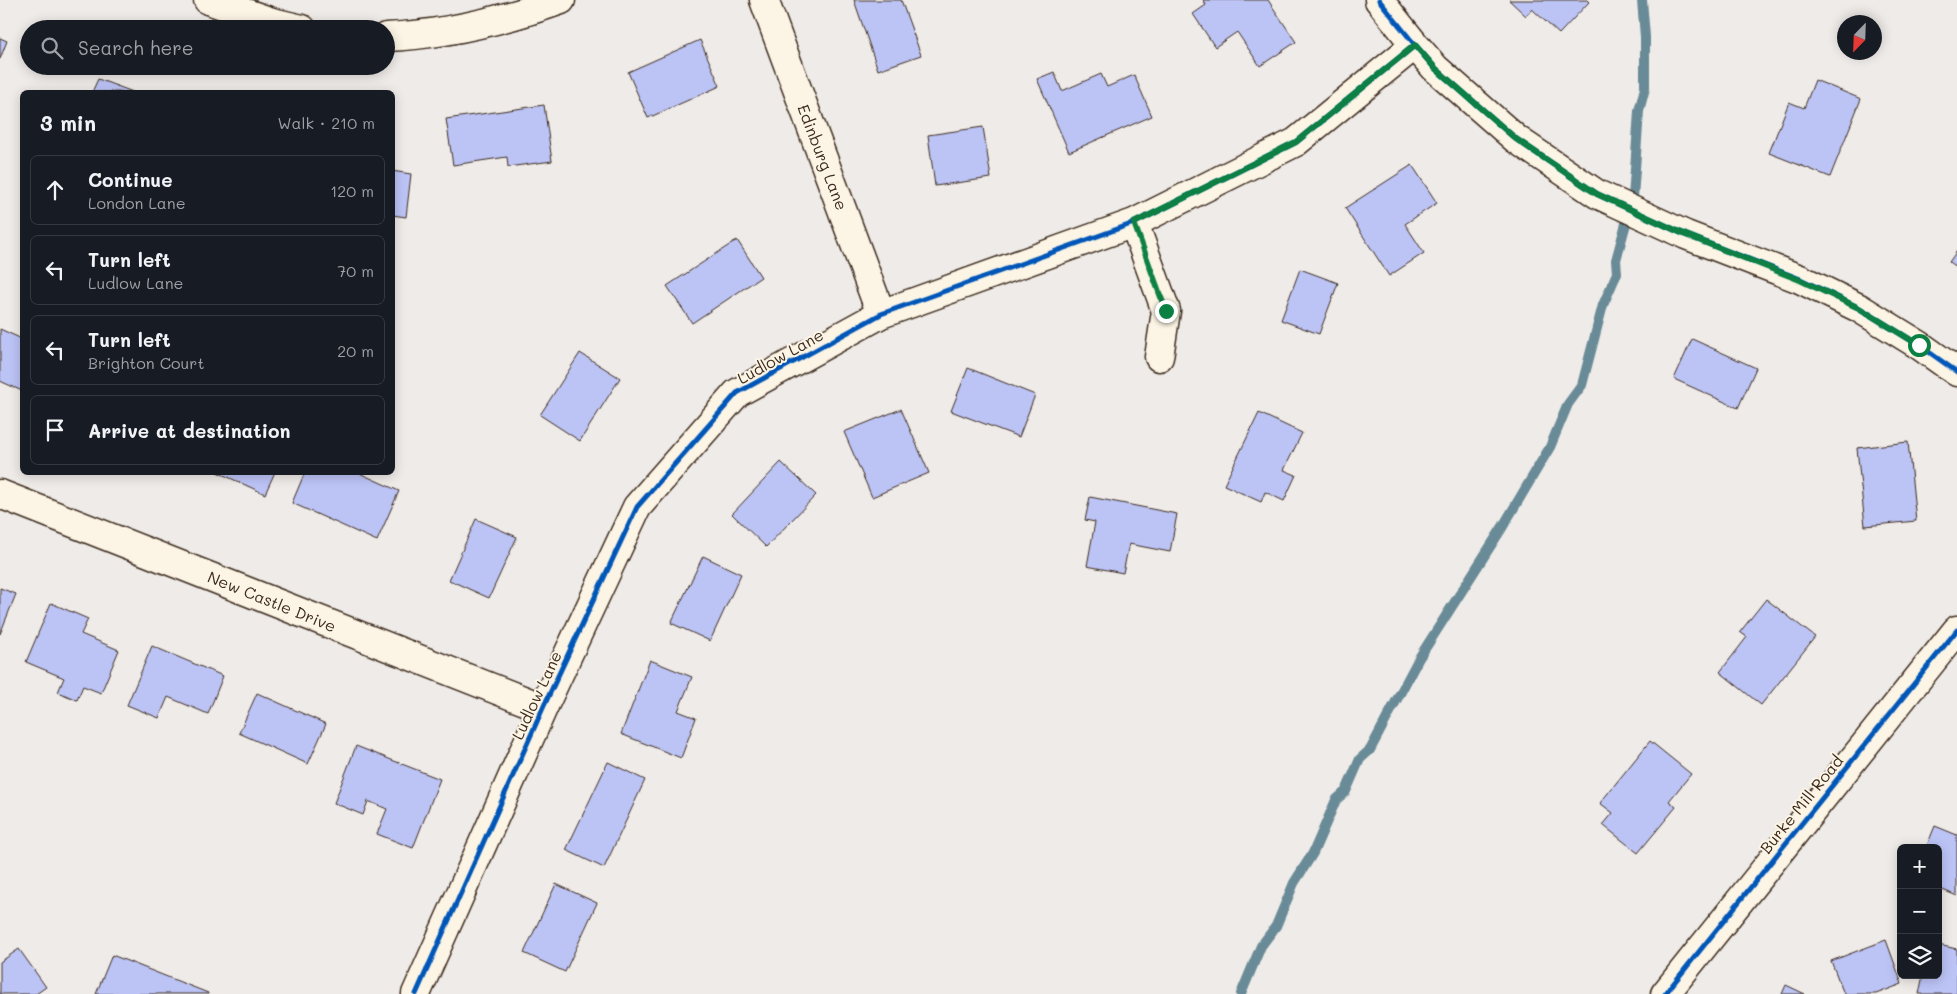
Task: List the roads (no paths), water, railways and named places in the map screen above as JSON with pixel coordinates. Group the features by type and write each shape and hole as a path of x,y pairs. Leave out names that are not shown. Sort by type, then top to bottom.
{"street":[{"path":"208,0 266,20"},
{"path":"395,37 418,36 475,26 561,0"},
{"name":"Edinburg Lane","path":"764,0 881,314"},
{"path":"1379,0 1435,68 1516,139 1597,194 1686,235 1800,280 1859,308 1919,345 1957,372"},
{"name":"Ludlow Lane","path":"416,994 543,708 637,507 737,393 881,314 1134,223 1296,142 1415,45"},
{"path":"1134,223 1166,311 1159,357"},
{"name":"New Castle Drive","path":"0,494 543,708"},
{"name":"Burke Mill Road","path":"1665,994 1957,630"}],"waterway":[{"path":"1241,994 1261,946 1276,926 1294,883 1313,853 1336,800 1346,791 1360,759 1370,750 1419,658 1502,528 1550,447 1568,404 1582,385 1603,305 1617,273 1616,260 1633,198 1639,111 1645,88 1645,37 1642,0"}]}
